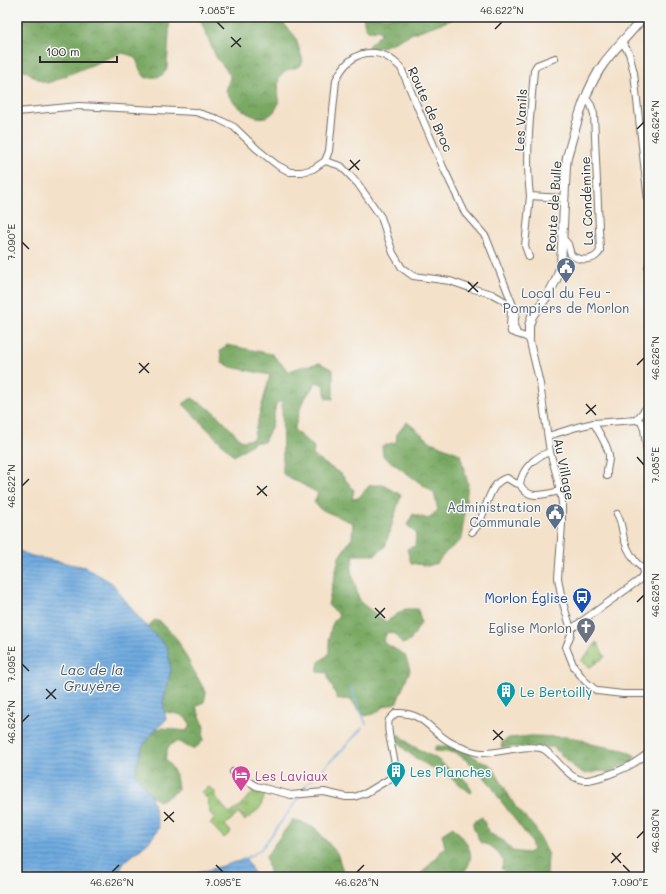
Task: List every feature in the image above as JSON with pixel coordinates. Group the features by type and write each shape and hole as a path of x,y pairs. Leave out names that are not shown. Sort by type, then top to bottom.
{"street":[{"name":"Route de Bulle","path":"529,338 529,326 532,316 548,295 558,274 562,255 563,198 567,157 586,98 591,85 604,64 644,17"},
{"path":"622,42 629,53 634,73 649,210"},
{"name":"Route de Broc","path":"325,161 328,151 336,80 340,71 351,59 362,54 384,54 394,60 401,68 464,213 486,236 516,313 514,325 517,334"},
{"name":"Les Vanils","path":"529,257 525,246 530,196 528,180 529,136 534,70 537,65 555,58"},
{"name":"La Condémine","path":"562,237 568,244 570,255 578,259 589,259 597,255 600,250 594,114 591,105 586,98"},
{"path":"17,112 79,106 195,112 218,119 234,127 257,149 272,161 290,172 308,171 314,169 325,161 341,166 358,184 381,218 393,254 402,268 413,276 450,281 492,294 501,299 510,308 512,315 510,327 511,332 529,338"},
{"path":"530,196 563,198"},
{"name":"Au Village","path":"529,338 540,384 550,452 560,491 562,522 558,578 559,590 571,629"},
{"path":"639,421 649,405"},
{"path":"639,421 644,429 649,468"},
{"path":"548,436 594,423 649,421"},
{"path":"594,423 610,457 606,471 607,476"},
{"path":"520,484 529,465 544,454 550,452"},
{"path":"472,532 479,524 490,495 499,481 507,478 520,484 525,492 532,496 560,491"},
{"path":"617,514 620,520 624,539 634,561 642,568 644,574 641,579 571,629 571,634 566,647 574,667 585,681 597,691 623,694 649,694"},
{"path":"642,568 649,565"},
{"path":"233,772 256,786 291,795 324,792 346,797 354,797 366,793 396,775 389,730 389,720 396,713 406,712 419,717 450,742 481,753 530,747 544,749 558,764 576,778 583,780 593,779 620,769 634,763 649,752"}],"green space":[{"path":"17,17 170,17 166,71 164,74 156,77 146,78 142,74 136,59 133,56 121,53 48,83 44,82 17,67"},
{"path":"199,17 278,17 295,36 303,61 301,65 284,72 280,77 278,83 279,100 277,107 271,114 265,117 257,117 242,110 230,97 226,91 230,77 229,73 216,57"},
{"path":"363,17 455,17 451,20 413,33 393,43 369,50 368,46 380,35 381,32 377,30 368,30 365,26"},
{"path":"227,345 272,354 289,371 320,363 333,370 333,399 326,398 324,385 316,382 302,403 294,430 314,447 313,456 341,474 354,490 352,499 358,498 370,485 383,485 401,495 385,547 375,555 354,555 351,571 360,602 386,622 405,609 418,609 421,623 410,641 402,644 396,634 387,632 383,642 405,655 410,670 397,702 384,707 374,714 365,716 349,699 338,700 328,678 328,673 317,672 319,662 329,654 329,638 331,628 335,619 339,615 328,605 339,557 352,538 353,523 320,509 314,502 318,493 283,474 282,400 276,404 272,425 264,442 255,442 234,456 183,404 192,398 213,411 242,441 253,439 270,375 231,367 222,362 220,351"},
{"path":"407,422 431,442 460,454 468,484 461,540 446,552 437,563 428,566 411,563 407,549 415,546 416,533 407,525 413,514 428,519 438,510 434,493 383,456 382,446 396,442 397,434"},
{"path":"154,620 161,622 178,640 206,693 204,702 196,707 204,725 203,741 192,749 177,741 168,747 165,759 171,766 174,773 178,790 166,798 158,801 151,795 135,773 142,747 156,729 163,728 186,731 191,725 183,716 165,712 163,702 171,670 167,647 148,628"},
{"path":"597,642 605,657 590,667 581,661"},
{"path":"399,734 411,745 437,759 453,772 460,775 468,783 472,792 469,792 454,780 413,756 400,744 396,737"},
{"path":"531,736 568,737 581,739 590,744 624,750 636,756 631,762 609,772 600,771 585,774 574,767 553,747 501,747 502,742 509,738"},
{"path":"436,746 450,746 464,750 482,762 489,764 493,768 515,806 535,828 548,855 547,874 549,877 509,877 501,868 504,862 498,852 479,841 473,827 473,822 482,817 489,833 504,841 512,851 528,853 533,850 531,841 498,797 491,785 469,762 455,753 435,751"},
{"path":"209,787 215,792 215,797 230,814 237,808 247,819 245,821 239,813 225,825 231,832 224,838 210,823 215,819 210,813 208,798 207,799 201,792"},
{"path":"256,790 265,794 260,808 249,818 238,807"},
{"path":"293,819 315,828 337,853 345,877 270,877 266,856"},
{"path":"453,827 464,839 470,851 471,857 465,870 459,877 414,877 422,873 445,847 442,834"}],"water":[{"name":"Lac de la Gruyère","path":"17,550 32,556 85,567 112,583 139,618 167,647 171,670 163,702 166,720 156,729 142,747 135,773 151,795 159,828 148,843 123,863 117,877 17,877"},
{"path":"246,859 256,877 187,877 191,875"}],"waterway":[{"path":"351,688 366,724"},
{"path":"303,791 305,786 362,728"},
{"path":"241,860 253,855 262,848 300,796"}],"place":[{"name":"Local du Feu - Pompiers de Morlon","path":"566,284"},
{"name":"Administration Communale","path":"555,530"},
{"name":"Morlon Église","path":"582,614"},
{"name":"Eglise Morlon","path":"586,644"},
{"name":"Le Bertoilly","path":"506,708"},
{"name":"Les Planches","path":"396,788"},
{"name":"Les Laviaux","path":"241,792"}]}
